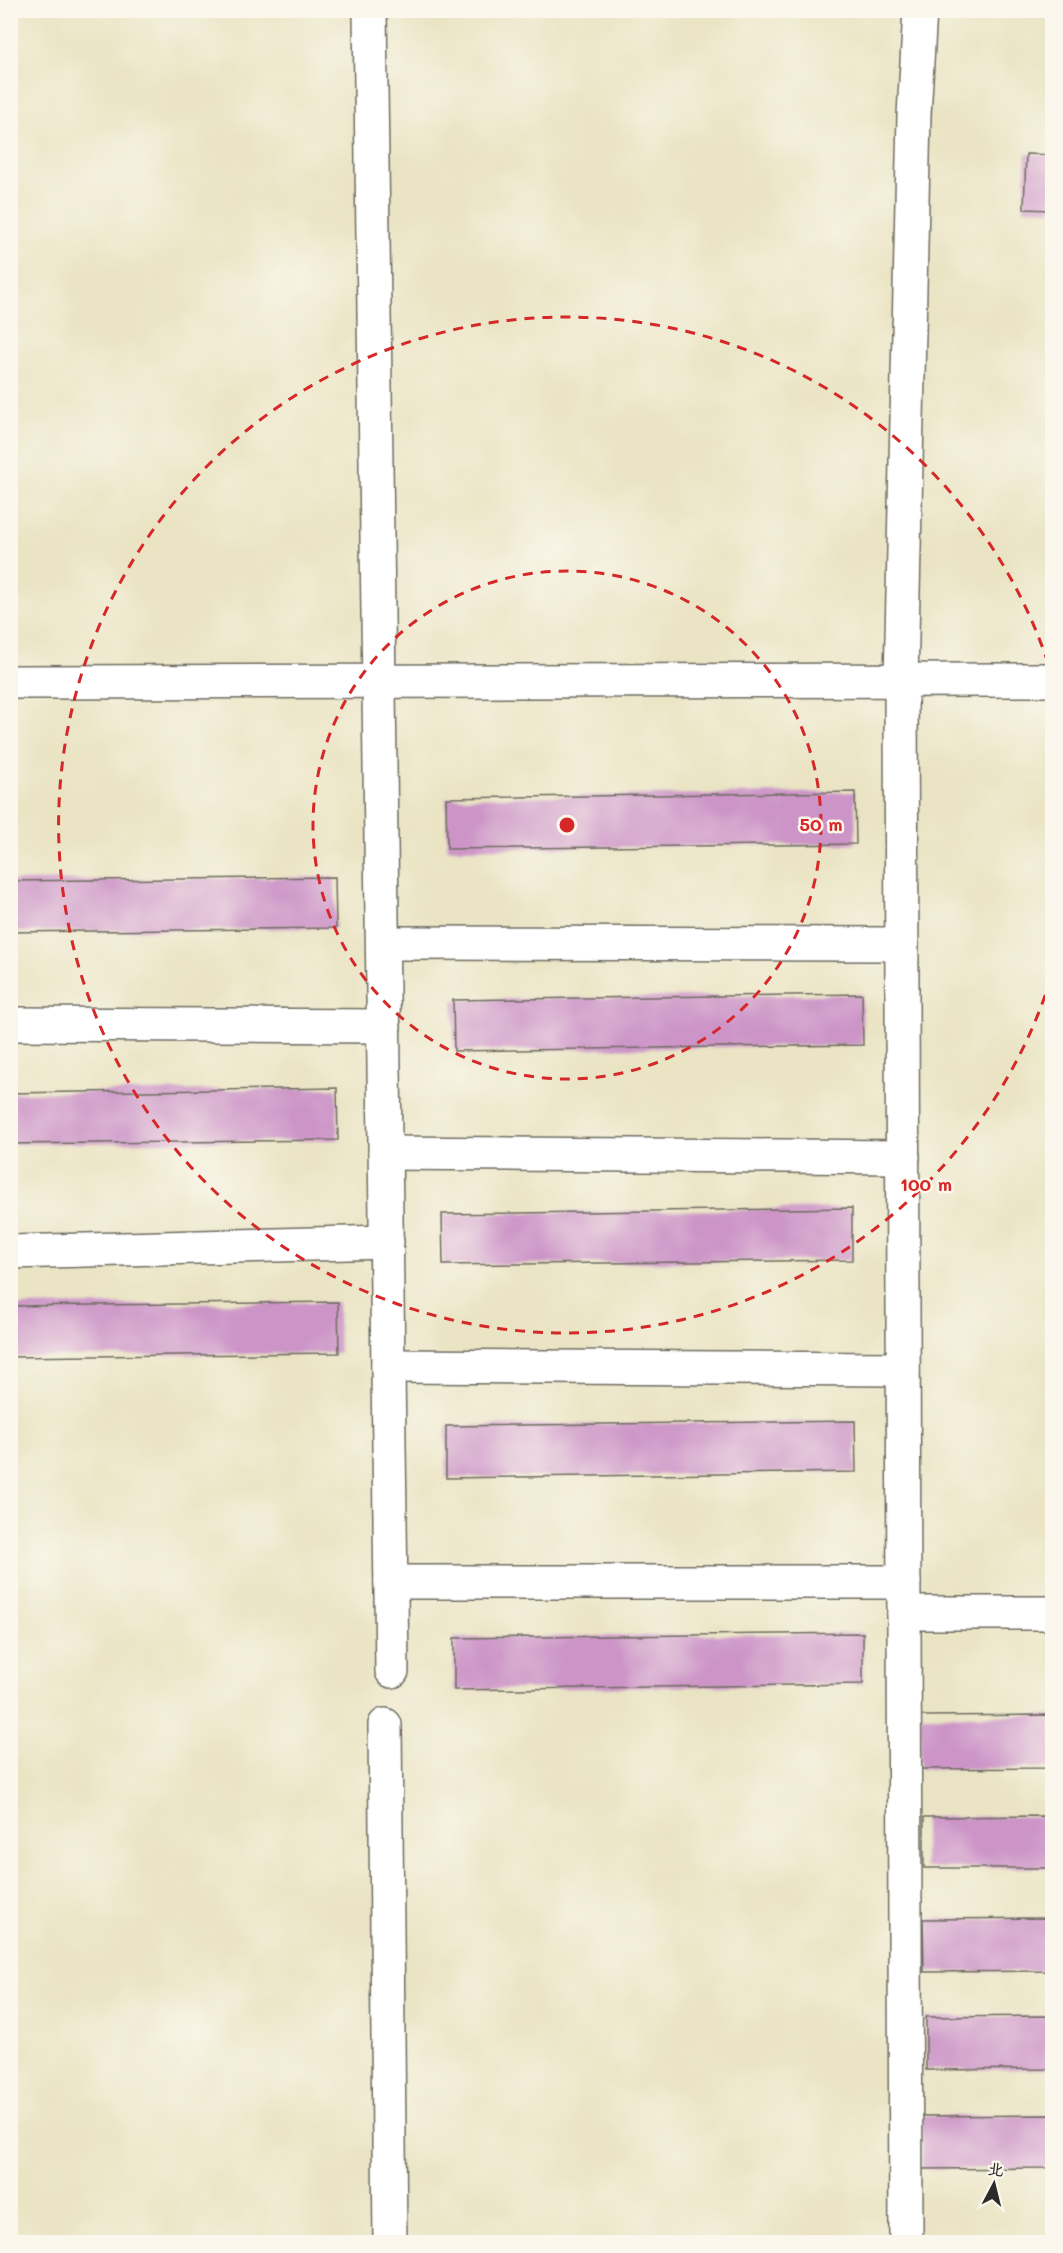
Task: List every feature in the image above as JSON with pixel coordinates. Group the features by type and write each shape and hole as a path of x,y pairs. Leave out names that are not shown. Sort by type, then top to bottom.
{"street":[{"path":"370,10 392,1671"},
{"path":"906,2242 901,680 914,115 920,10"},
{"path":"10,682 1053,680"},
{"path":"382,943 902,944"},
{"path":"10,1024 384,1026"},
{"path":"385,1153 903,1157"},
{"path":"10,1252 387,1242"},
{"path":"388,1366 903,1369"},
{"path":"391,1582 904,1598 1053,1613"},
{"path":"385,1725 390,2242"}],"building":[{"path":"1026,154 1052,155 1052,210 1024,209"},
{"path":"855,792 856,844 447,849 446,798"},
{"path":"335,877 336,928 10,932 10,881"},
{"path":"862,994 863,1045 454,1051 453,1000"},
{"path":"337,1088 338,1140 10,1144 10,1093"},
{"path":"852,1208 852,1260 443,1265 442,1214"},
{"path":"338,1302 339,1353 10,1357 10,1306"},
{"path":"855,1421 856,1472 446,1478 446,1426"},
{"path":"863,1633 863,1684 454,1690 454,1638"},
{"path":"1052,1715 1052,1768 920,1769 920,1716"},
{"path":"1052,1816 1052,1868 924,1868 924,1817"},
{"path":"1052,1918 1052,1971 924,1972 923,1919"},
{"path":"1052,2016 1052,2069 926,2070 926,2017"},
{"path":"1052,2115 1052,2168 922,2169 922,2116"}]}
